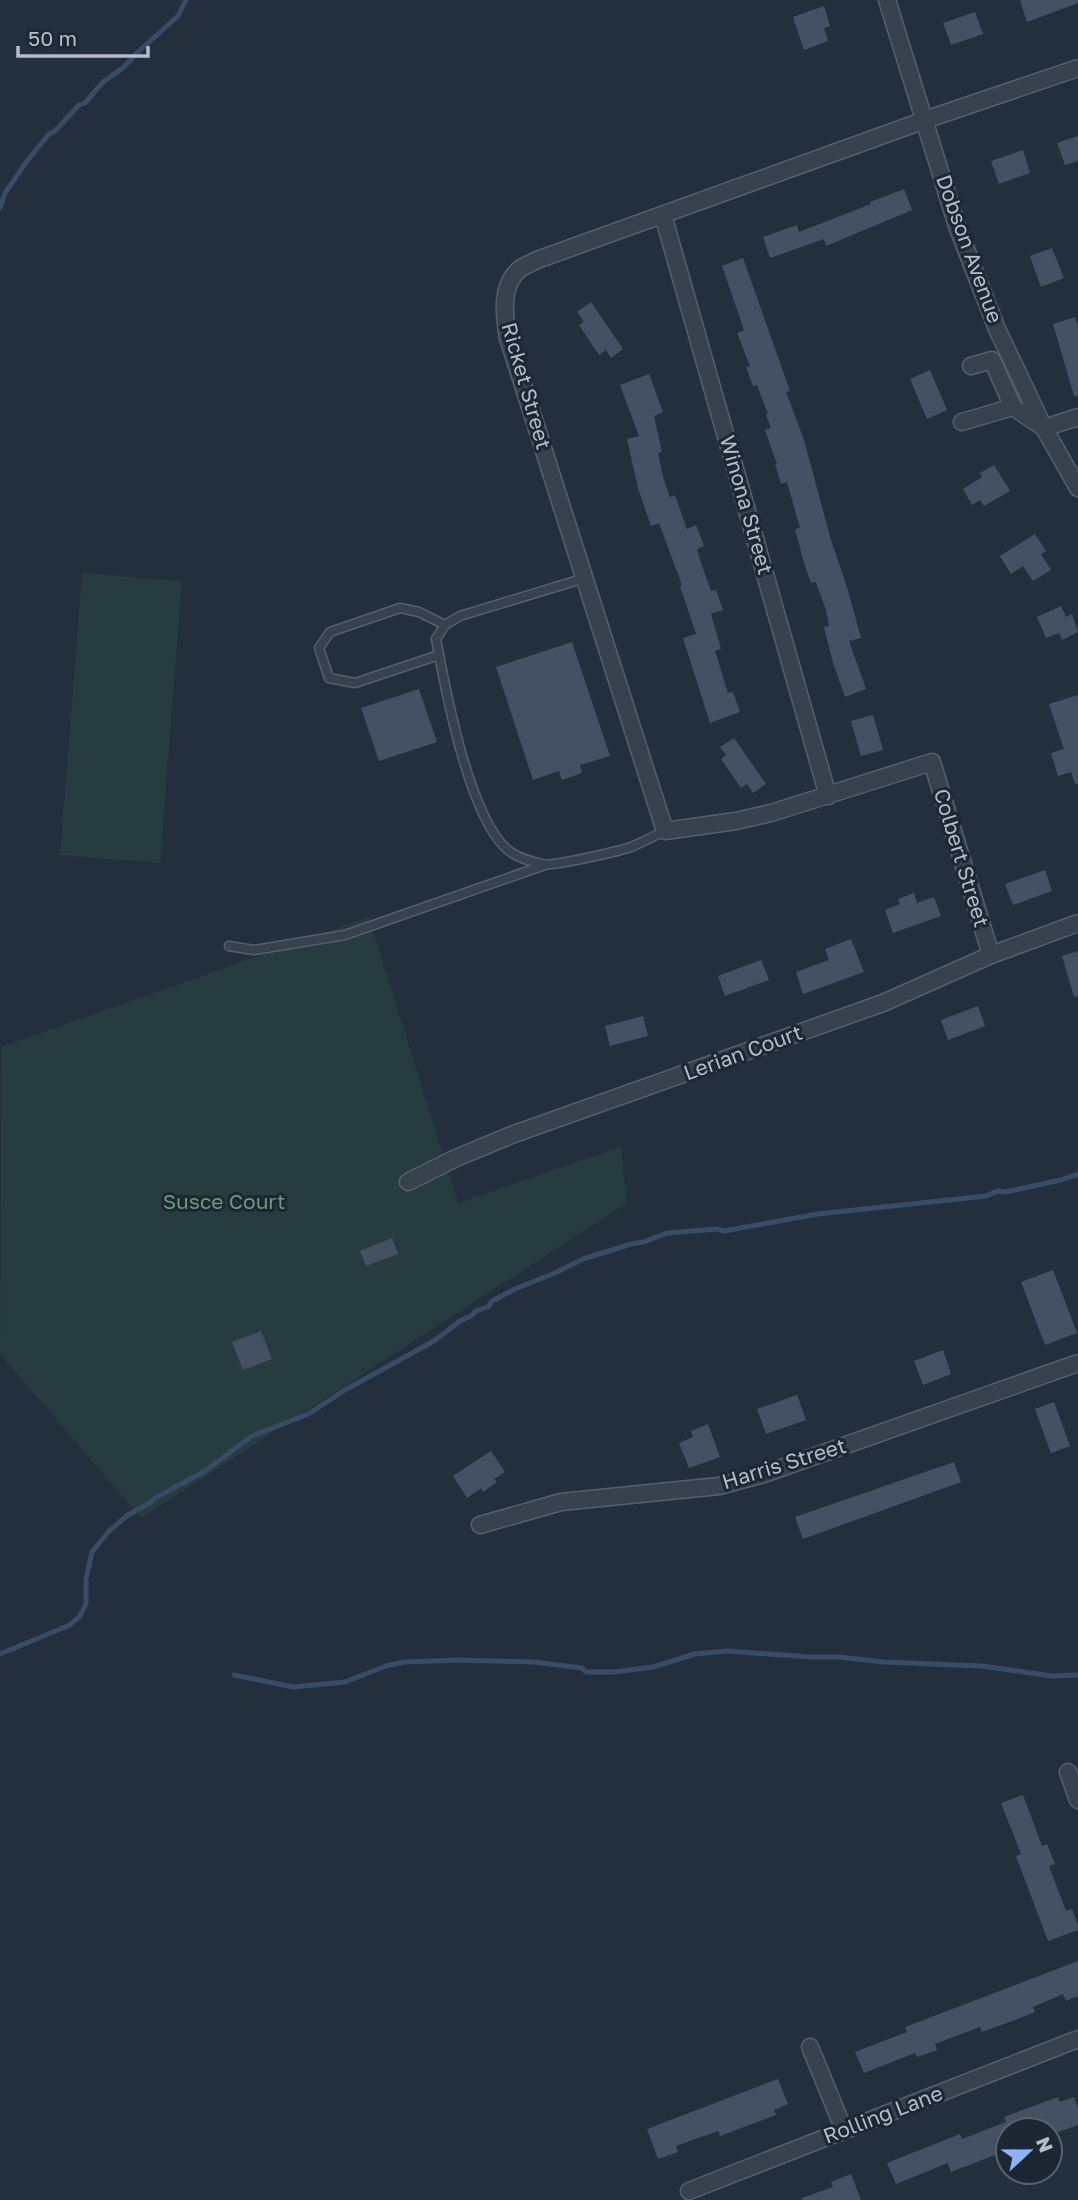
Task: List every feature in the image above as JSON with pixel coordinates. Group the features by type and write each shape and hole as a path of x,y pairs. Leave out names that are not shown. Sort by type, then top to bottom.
{"street":[{"name":"Dobson Avenue","path":"887,0 957,226 997,328 1044,428 1078,488"},
{"name":"Ricket Street","path":"665,831 508,338 504,315 505,299 512,281 520,268 537,260 925,120 1078,68"},
{"name":"Winona Street","path":"663,215 828,796"},
{"path":"971,366 992,360 1013,407 1044,428 1078,417"},
{"path":"962,422 1013,407"},
{"name":"Colbert Street","path":"828,796 932,762 991,955"},
{"path":"665,831 748,818 828,796"},
{"name":"Lerian Court","path":"408,1182 514,1134 883,1003 991,955 1078,923"},
{"name":"Harris Street","path":"480,1525 561,1502 719,1486 764,1474 1078,1363"},
{"path":"1068,1772 1078,1800"},
{"name":"Rolling Lane","path":"689,2191 1078,2039"},
{"path":"810,2047 844,2130"}],"lane":[{"path":"545,865 512,853 482,814 443,682 436,639 445,625 460,616 585,578"},
{"path":"439,654 355,683 328,678 319,648 330,632 400,608 419,612 445,625"},
{"path":"229,946 254,950 345,935 545,865 629,847 665,831"}],"green space":[{"path":"82,573 182,581 160,863 60,855"},
{"name":"Susce Court","path":"369,917 458,1203 621,1147 627,1203 141,1518 0,1354 1,1047"}],"building":[{"path":"1020,0 1078,0 1078,3 1027,22"},
{"path":"824,6 830,26 824,28 828,41 804,50 793,17"},
{"path":"975,12 983,34 951,45 943,23"},
{"path":"1078,136 1078,161 1065,165 1057,143"},
{"path":"1023,150 1030,173 999,184 991,161"},
{"path":"904,189 912,210 826,246 824,239 770,258 763,237 797,225 799,232"},
{"path":"1052,248 1064,278 1041,287 1030,256"},
{"path":"743,258 790,391 786,392 804,440 861,638 849,641 866,689 845,697 824,627 829,626 826,610 816,582 811,583 804,563 795,529 800,528 787,482 781,484 765,430 771,428 766,415 768,414 757,385 753,386 746,367 750,366 737,333 744,330 722,266"},
{"path":"591,302 623,349 611,358 606,350 599,355 579,325 584,322 577,312"},
{"path":"1075,317 1078,327 1078,396 1074,396 1053,324"},
{"path":"930,370 947,410 927,419 910,379"},
{"path":"649,374 663,412 654,416 662,452 658,453 663,477 670,497 675,495 687,529 696,525 704,546 697,549 701,563 711,591 716,590 723,610 711,614 721,649 715,651 728,693 733,692 740,712 710,723 683,638 696,634 680,586 682,585 659,523 651,526 638,488 627,439 639,436 620,385"},
{"path":"994,465 1010,491 984,506 980,500 972,505 963,489 982,477 980,473"},
{"path":"1035,534 1046,551 1041,554 1051,570 1033,581 1023,566 1011,574 1000,556"},
{"path":"1061,606 1066,617 1072,614 1078,632 1062,640 1059,633 1046,638 1037,617"},
{"path":"572,642 610,756 580,765 582,773 562,780 559,771 533,780 496,667"},
{"path":"419,689 437,742 379,761 361,708"},
{"path":"1078,695 1078,784 1075,784 1071,772 1058,776 1051,753 1064,749 1049,704"},
{"path":"873,715 883,750 861,756 851,721"},
{"path":"734,738 766,784 753,793 747,784 741,788 721,759 726,755 720,747"},
{"path":"1045,870 1052,891 1013,905 1005,884"},
{"path":"914,893 917,903 934,897 941,916 893,933 885,910 900,904 898,899"},
{"path":"851,939 864,972 803,994 796,972 829,960 825,949"},
{"path":"1078,951 1078,996 1074,997 1062,956"},
{"path":"761,960 769,980 725,996 718,976"},
{"path":"978,1006 985,1026 948,1040 941,1020"},
{"path":"643,1016 648,1036 610,1046 605,1026"},
{"path":"392,1238 398,1254 366,1266 360,1251"},
{"path":"1053,1270 1077,1333 1045,1345 1021,1282"},
{"path":"261,1331 272,1359 243,1370 232,1342"},
{"path":"943,1350 951,1374 923,1385 914,1361"},
{"path":"797,1395 806,1420 766,1434 757,1409"},
{"path":"1054,1402 1070,1446 1051,1453 1035,1409"},
{"path":"708,1424 720,1457 689,1468 679,1443 693,1437 691,1431"},
{"path":"491,1451 505,1472 494,1479 497,1482 483,1492 481,1488 467,1498 453,1476"},
{"path":"954,1462 961,1482 803,1539 795,1517"},
{"path":"1023,1795 1042,1846 1047,1844 1055,1864 1049,1866 1066,1911 1072,1909 1078,1926 1078,1930 1048,1941 1016,1856 1021,1854 1001,1803"},
{"path":"1078,1961 1078,1996 1066,2001 1063,1994 1033,2007 1035,2012 1015,2020 982,2032 980,2027 935,2044 937,2050 917,2057 915,2053 864,2073 855,2052 907,2032 905,2027"},
{"path":"778,2079 788,2104 774,2110 776,2115 720,2136 718,2131 676,2146 678,2152 658,2159 647,2129"},
{"path":"1058,2097 1060,2102 1074,2097 1078,2108 1078,2125 1064,2130 1064,2116 1007,2116"},
{"path":"994,2127 994,2155 951,2172 948,2163 896,2184 887,2163 960,2134 962,2139"},
{"path":"851,2174 861,2200 802,2200 833,2187 831,2182"}],"waterway":[{"path":"0,208 5,193 49,134 178,16 186,0"},
{"path":"0,1654 70,1625 80,1616 86,1604 86,1579 92,1552 109,1531 128,1515 205,1471 252,1436 308,1414 345,1390 434,1341 460,1321 515,1289 583,1259 667,1233 718,1229 724,1231 818,1214 986,1196 1078,1174"},
{"path":"234,1675 293,1687 345,1682 404,1662 458,1660 533,1662 582,1668 586,1672 614,1672 653,1667 695,1654 727,1651 982,1666 1052,1676 1078,1675"}]}
